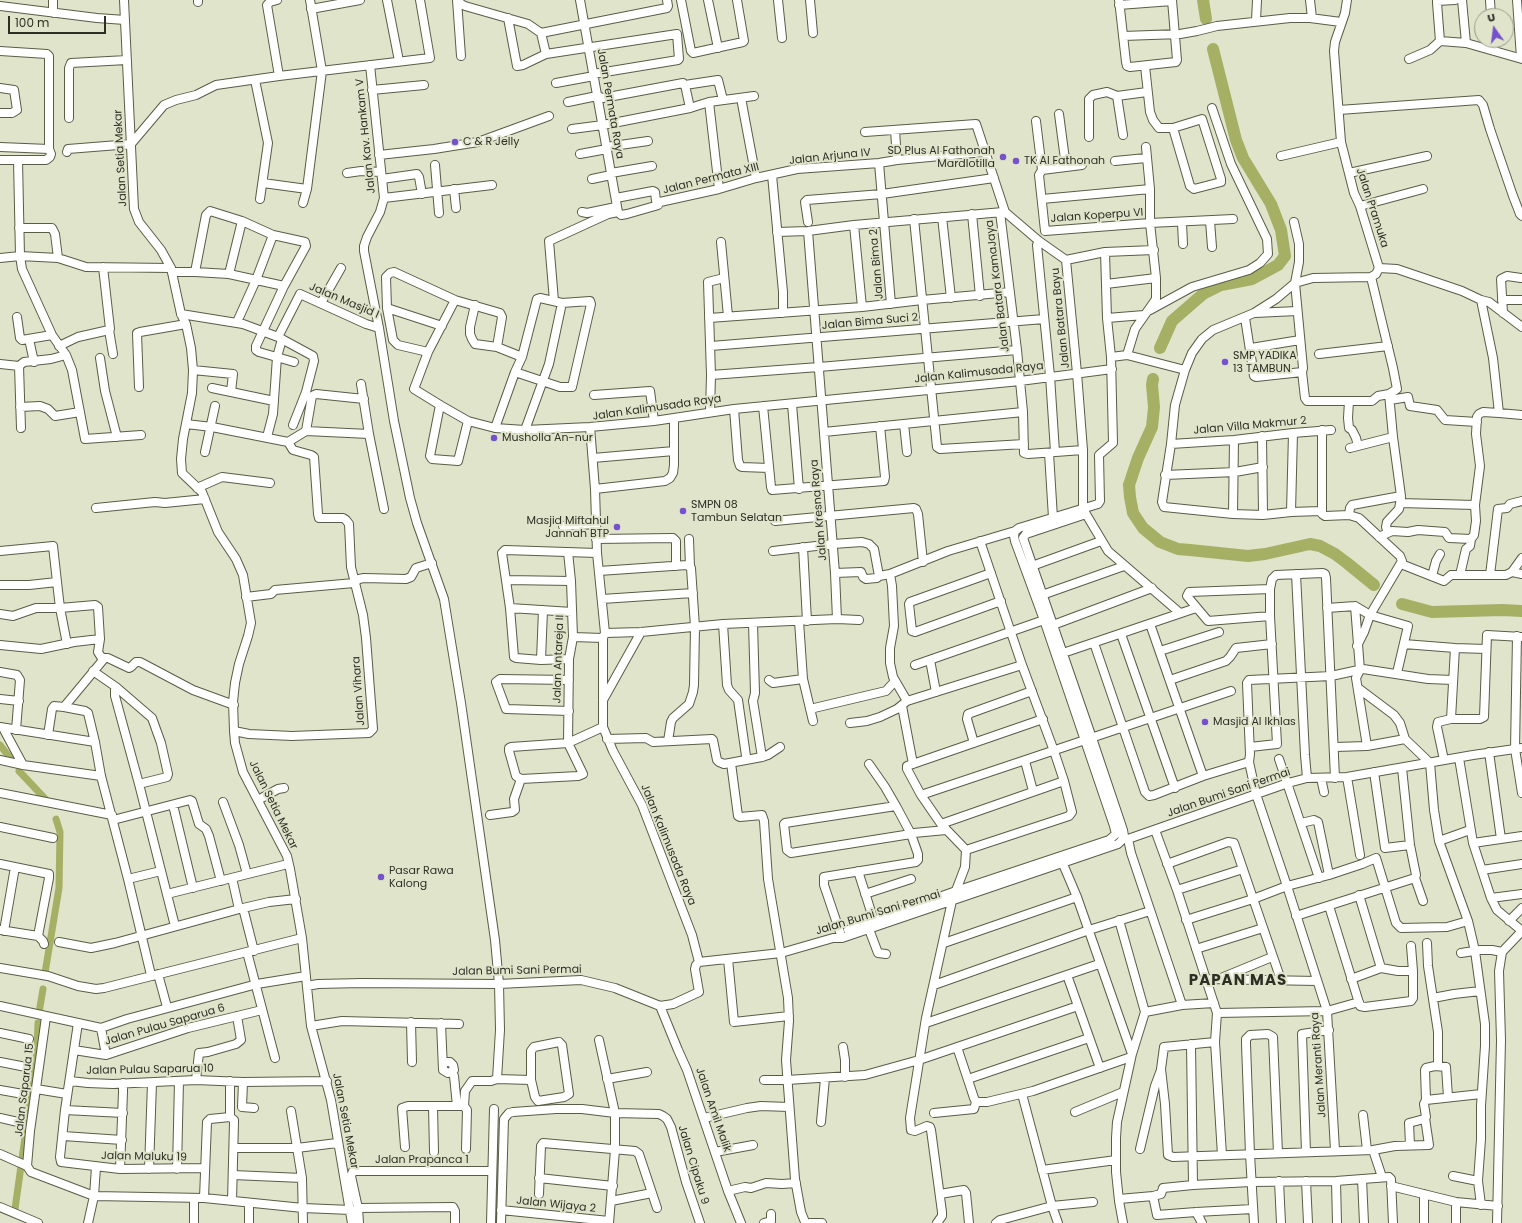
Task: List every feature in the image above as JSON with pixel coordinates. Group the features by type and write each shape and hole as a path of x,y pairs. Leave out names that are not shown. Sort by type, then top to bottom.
{"street":[{"path":"53,0 54,13"},
{"name":"Jalan Setia Mekar","path":"124,0 133,200 136,216 143,228 161,250 172,270 181,314 186,324 189,337 193,370 192,393 182,439 182,473 202,492 218,532 240,566 251,623 235,683 234,731 243,772 287,856 302,938 311,1026 327,1081 338,1143 354,1209 352,1223"},
{"path":"277,0 270,2 267,5 279,76"},
{"path":"303,203 307,189 322,71 310,4 361,0"},
{"path":"388,0 399,61"},
{"path":"68,152 68,149 131,144 164,106 170,102 196,95 216,85 430,58 420,0"},
{"name":"Jalan Permata Raya","path":"580,0 618,209"},
{"path":"541,33 584,23 667,8 667,0"},
{"path":"681,0 693,53 744,41 737,0"},
{"path":"708,0 718,48"},
{"path":"778,0 782,38"},
{"path":"810,0 813,33"},
{"path":"1256,21 1257,0"},
{"path":"1310,0 1312,18"},
{"name":"Jalan Pramuka","path":"1347,0 1345,12 1335,42 1334,51 1341,142 1354,193 1360,206 1379,268"},
{"path":"1440,41 1437,2 1455,0"},
{"path":"1462,0 1466,43"},
{"path":"1409,60 1430,50 1440,41 1466,43 1522,58 1516,0"},
{"path":"461,56 458,1 528,24 541,33 546,54"},
{"path":"1172,1 1176,62 1145,66 1127,66 1119,3 1172,1"},
{"path":"5,4 54,13 125,20"},
{"path":"508,18 511,43 517,66 546,54 676,33 679,51 678,60 556,83"},
{"path":"1123,36 1175,34 1217,26 1256,21 1312,18 1341,22"},
{"path":"679,51 691,49"},
{"path":"0,51 47,54 49,56 49,149 51,154 50,158 48,159 0,160"},
{"path":"69,118 69,68 72,63 127,60"},
{"name":"Jalan Kav. Hankam V","path":"370,65 384,198 380,212 367,237 364,249 379,328"},
{"path":"1145,66 1150,112 1156,125 1160,128 1173,128 1202,119 1222,179 1221,182 1191,188 1173,128"},
{"path":"255,80 268,144 260,199"},
{"path":"568,102 597,96 603,98 683,83 685,85 718,80 723,100"},
{"path":"372,90 424,85"},
{"path":"685,85 690,108"},
{"path":"0,88 14,90 17,110 12,113 0,113"},
{"path":"1089,137 1089,99 1093,95 1107,92 1117,96 1147,92"},
{"path":"572,129 603,125 690,108 709,102 754,96"},
{"path":"1117,96 1123,135"},
{"path":"741,98 756,178"},
{"path":"1339,110 1479,100 1484,105 1490,129 1513,196 1522,216"},
{"path":"709,102 719,189"},
{"path":"1107,318 1147,312 1192,287 1249,270 1260,263 1268,254 1267,239 1231,164 1212,108"},
{"path":"1059,114 1066,167"},
{"path":"380,155 431,150 478,142 549,116"},
{"path":"1036,121 1042,170 1039,175 1042,199 1150,188"},
{"name":"Jalan Batara KamaJaya","path":"895,130 974,123 977,125 1003,212 1020,381 1024,444"},
{"path":"865,132 895,130 897,160"},
{"path":"580,154 648,141"},
{"path":"1281,156 1341,142"},
{"path":"0,147 49,149"},
{"path":"1127,355 1135,330 1156,298 1156,278 1150,223 1150,188 1146,147"},
{"name":"Jalan Arjuna IV","path":"772,175 797,169 879,163 985,152"},
{"path":"1349,173 1427,156"},
{"path":"1115,161 1146,158"},
{"path":"18,160 20,256 23,274 37,300 52,335 66,355 72,370 85,439 141,435"},
{"name":"Jalan Bima 2","path":"879,163 891,304"},
{"path":"435,165 439,213"},
{"path":"1042,170 1082,165"},
{"path":"592,179 652,166"},
{"path":"347,173 361,171 382,175 417,174 419,177 422,194"},
{"path":"772,175 783,292 783,313"},
{"name":"Jalan Permata XIII","path":"616,198 655,192 657,202 719,189 772,175"},
{"path":"882,194 994,178"},
{"path":"263,183 307,189"},
{"path":"384,198 492,186"},
{"path":"1360,206 1423,189"},
{"path":"454,190 456,208"},
{"name":"Jalan Kresna Raya","path":"837,619 835,573 805,202 807,200 882,194"},
{"name":"Jalan Koperpu VI","path":"1042,199 1045,230 1233,219"},
{"path":"618,209 621,215 658,205 657,202"},
{"path":"582,212 587,213 618,209"},
{"path":"525,430 551,356 558,302 549,241 618,209"},
{"path":"195,272 207,213 213,211 273,235 303,241 306,245 284,286 256,346 256,350 294,362"},
{"path":"777,232 808,226 884,222 1003,212 1039,241 1066,260 1105,252 1154,250"},
{"path":"972,214 980,296"},
{"path":"942,216 951,298"},
{"path":"914,219 937,446 940,449 1024,444 1024,451 1026,454 1083,450"},
{"path":"1210,221 1212,247"},
{"path":"229,274 242,222"},
{"path":"1294,222 1298,236 1300,254 1295,283 1302,372 1306,400 1372,401 1378,396 1408,397 1410,406 1437,410 1445,420 1477,422"},
{"path":"1182,223 1183,244"},
{"path":"854,224 862,307"},
{"path":"19,228 52,228 55,234 58,258"},
{"path":"237,322 256,280 273,235"},
{"path":"1039,241 1037,245 1050,376 1053,518"},
{"path":"721,242 728,316"},
{"path":"1105,252 1107,318 1112,369 1113,443 1099,455 1100,501 1098,504 1084,511 1024,536 1024,542 1063,654 1114,826 1123,837 1131,853 1182,1006"},
{"path":"0,258 20,256 58,258 82,266 229,274 284,286"},
{"name":"Jalan Batara Bayu","path":"1066,260 1078,373 1083,450 1084,511"},
{"path":"103,267 111,326 109,330 113,354"},
{"path":"321,303 341,268"},
{"path":"1321,511 1263,515 1233,514 1164,507 1162,502 1171,444 1175,405 1184,370 1192,353 1202,339 1214,330 1254,313 1276,299 1295,283 1313,278 1371,277 1376,274 1379,268 1397,269 1444,284 1489,302 1522,327"},
{"path":"428,352 394,343 388,308 386,277 390,273 394,272 455,300 500,313 497,347"},
{"path":"1503,313 1501,279 1507,276 1521,278"},
{"path":"1371,277 1397,386 1396,390 1390,397 1400,500 1397,511 1387,522 1386,527 1388,532"},
{"path":"710,412 711,346 708,282 724,278"},
{"path":"1106,284 1156,278"},
{"path":"710,318 862,307 1010,292"},
{"name":"Jalan Masjid I","path":"280,338 300,294 366,324 379,328"},
{"path":"495,426 515,372 522,356 536,299 540,298 558,302 588,300 591,302 573,386 570,388 560,387 515,372"},
{"path":"455,300 428,352 414,389 468,420 495,426 525,430 590,427"},
{"path":"1481,300 1493,358 1498,413"},
{"path":"1502,300 1522,300"},
{"path":"475,305 470,334 475,344 497,347 522,356"},
{"path":"388,308 442,326"},
{"path":"1254,313 1297,311"},
{"path":"181,314 237,322 280,338 313,356 314,361 306,392 293,425"},
{"path":"16,317 21,339 29,340 52,335"},
{"path":"1245,318 1254,373 1256,377 1302,372"},
{"name":"Jalan Bima Suci 2","path":"711,346 1014,320 1044,319"},
{"path":"139,387 137,334 140,332 186,324"},
{"path":"379,328 394,421 410,498 416,523 444,599 461,703 493,920 499,984 500,1030 497,1079"},
{"path":"59,346 78,337 109,330"},
{"path":"267,437 272,420 280,338"},
{"path":"29,340 34,362"},
{"path":"1251,348 1300,340"},
{"path":"1319,354 1388,346"},
{"path":"711,375 1017,350"},
{"path":"0,364 19,366 24,362 34,362 66,355"},
{"path":"1111,356 1127,355 1184,370"},
{"path":"100,358 117,437"},
{"path":"19,366 21,428"},
{"name":"Jalan Kalimusada Raya","path":"699,962 692,935 642,805 607,739 603,727 602,701 604,635 596,539 595,489 590,427 674,419 734,409 1020,381 1112,369"},
{"path":"193,370 233,374 231,392"},
{"path":"361,384 384,510"},
{"path":"212,388 274,401"},
{"path":"594,395 650,391 654,421"},
{"path":"306,431 312,396 316,394 364,399"},
{"path":"1349,401 1349,428 1352,430 1356,438 1354,447 1393,437"},
{"path":"792,404 800,489"},
{"path":"440,405 430,456 432,459 458,461 468,420"},
{"path":"20,407 40,406 48,409 55,416 80,412"},
{"path":"205,452 212,427 215,406"},
{"path":"763,406 771,489 778,491 882,482 885,480 880,426"},
{"path":"734,409 738,460 740,466 769,468"},
{"path":"824,432 1022,412"},
{"path":"1460,575 1465,551 1470,546 1471,539 1474,535 1476,521 1475,505 1480,466 1476,434 1477,417 1481,413 1522,415"},
{"path":"595,489 665,481 670,478 673,473 674,419"},
{"path":"186,424 212,427 288,442 293,450 314,457 319,518 344,518 348,522 351,567 354,583"},
{"path":"904,424 907,452"},
{"path":"1322,430 1322,514 1325,516 1349,515 1359,518 1400,556 1402,561 1370,615 1358,646"},
{"name":"Jalan Villa Makmur 2","path":"1171,444 1234,440 1331,430"},
{"path":"288,442 306,431 369,434"},
{"path":"1291,512 1293,433"},
{"path":"1262,436 1263,515"},
{"path":"1233,514 1235,472 1234,440"},
{"path":"592,458 674,451"},
{"path":"1165,475 1235,472 1263,467"},
{"path":"197,488 222,477 270,483"},
{"path":"96,508 205,499"},
{"path":"1349,515 1350,508 1352,506 1400,500 1475,505"},
{"path":"1490,575 1498,509 1507,508 1510,504 1522,501"},
{"path":"775,521 914,508 918,514 923,562"},
{"path":"835,573 861,572 866,579 877,578 879,576 890,574 980,541 1016,531 1019,528 1084,511"},
{"path":"1084,511 1108,551 1180,613"},
{"path":"563,526 596,524"},
{"path":"1379,537 1388,532 1408,532 1418,530 1445,532 1449,538 1471,539"},
{"path":"1016,531 1015,541 1089,739"},
{"path":"596,539 673,538 676,541 676,566"},
{"path":"668,741 673,718 689,704 693,692 695,627 689,539"},
{"path":"966,850 1071,815 1072,809 1054,751 1022,665 980,541"},
{"path":"1032,566 1101,541"},
{"path":"773,551 862,542 872,546 875,551 879,576"},
{"path":"0,551 53,546 60,608 67,644"},
{"path":"803,547 803,679 813,721"},
{"path":"568,659 540,660 514,657 507,580 502,555 504,551 597,553"},
{"name":"Jalan Antareja II","path":"568,552 573,638 570,645 568,659 568,743"},
{"path":"1432,576 1436,561 1440,554"},
{"path":"1401,564 1444,581 1451,575 1502,576 1512,572 1522,558"},
{"path":"246,597 271,594 275,590 354,583 359,579 364,578 406,579 411,577 416,568 432,563"},
{"path":"599,571 687,565 690,567"},
{"path":"1042,595 1124,566"},
{"path":"1512,572 1522,574"},
{"path":"991,573 910,602 912,631 915,632 1001,601"},
{"path":"1250,747 1278,744 1270,616 1270,589 1272,577 1323,573 1325,574 1331,676 1335,747 1335,778"},
{"path":"890,574 894,626 890,648 890,663 893,677 904,704 913,764"},
{"path":"1296,574 1305,755 1308,778"},
{"path":"507,580 570,580"},
{"path":"0,585 29,585 57,582"},
{"name":"Jalan Vihara","path":"234,731 249,734 292,736 369,733 373,729 363,615 354,583"},
{"path":"1053,625 1152,588"},
{"path":"1270,589 1189,592 1187,596 1208,621 1270,616"},
{"path":"602,599 693,593"},
{"path":"0,614 13,616 36,608 97,606 100,639 98,652 102,658"},
{"path":"1327,608 1355,606 1370,615 1408,626 1397,674"},
{"path":"1355,606 1360,670 1356,678 1366,746"},
{"path":"510,608 572,612"},
{"path":"1063,654 1193,609"},
{"path":"540,660 543,610"},
{"path":"573,638 723,624 837,619 859,620"},
{"path":"915,665 1044,620"},
{"path":"746,756 739,706 745,696 753,623"},
{"path":"723,624 728,688 752,701 762,757"},
{"path":"1150,624 1203,776"},
{"path":"602,701 641,632"},
{"path":"1160,651 1219,632"},
{"path":"1121,634 1175,788"},
{"path":"1444,760 1437,724 1441,720 1480,719 1484,717 1487,635 1519,637 1518,748 1522,793"},
{"path":"0,645 41,649 100,639"},
{"path":"1094,643 1145,792 1149,796 1175,788 1203,776 1249,762"},
{"path":"1170,680 1226,661 1236,648 1272,644"},
{"path":"1404,644 1486,649"},
{"path":"1451,719 1454,648"},
{"path":"102,658 108,658 128,668 136,662 140,662 194,690 234,705"},
{"path":"64,707 93,672 102,658"},
{"path":"930,660 936,692"},
{"path":"850,723 867,721 880,717 904,704 936,692 1022,665"},
{"path":"1274,678 1331,676 1363,669 1428,679 1453,680"},
{"path":"0,672 17,675 20,680 16,730"},
{"path":"93,672 116,687 152,718 161,743 168,774 167,777 139,784"},
{"name":"Jalan Meranti Raya","path":"1274,678 1251,679 1248,681 1249,762 1256,794 1327,1011 1335,1150"},
{"path":"569,680 500,679 496,682 506,709 569,711"},
{"path":"769,680 773,683 803,679"},
{"path":"810,709 886,691 895,681"},
{"path":"116,687 114,691 115,696 175,926"},
{"path":"1358,688 1394,714 1400,723 1405,739 1430,763 1434,810 1439,841 1468,921 1475,951 1485,1024 1478,1181 1481,1205"},
{"path":"974,743 967,719 968,714 1032,691"},
{"path":"921,795 1231,691"},
{"path":"0,699 18,701"},
{"path":"48,735 52,709 55,706 87,712 95,742 101,776 142,935 154,975 167,1007"},
{"path":"966,850 943,827 921,795 907,769 907,766 1043,719"},
{"path":"568,743 583,772 582,775 521,779 515,774 509,748 515,746 568,743 603,727"},
{"path":"2,728 95,742"},
{"path":"2,728 21,764"},
{"path":"607,739 644,738 653,742 713,739 719,762 724,764 762,757 780,747"},
{"path":"1335,747 1366,746 1405,739"},
{"name":"Jalan Bumi Sani Permai","path":"699,962 781,953 838,936 922,907 952,901 1061,860 1109,840 1155,830 1288,782 1308,778 1347,777 1518,748"},
{"path":"1489,752 1501,839"},
{"path":"1459,758 1470,830 1491,898 1497,910 1522,931 1502,952 1499,963 1498,983 1502,1040 1497,1223"},
{"path":"1279,759 1288,782 1319,878"},
{"path":"3,760 101,776"},
{"path":"1025,761 1033,792"},
{"path":"732,763 738,816 762,815 764,818 768,879 788,998 789,1016 786,1060 796,1183 801,1212 806,1222 822,1223"},
{"path":"838,936 823,879 827,876 916,862 918,860 917,846 911,834 886,787 869,764"},
{"path":"1402,768 1410,845 1416,875 1415,878 1423,901"},
{"path":"1374,772 1385,848 1410,845"},
{"path":"1347,777 1360,855"},
{"path":"1321,778 1324,792"},
{"path":"490,815 512,812 515,810 514,799 521,779"},
{"path":"896,806 788,821 784,824 786,850 791,854 911,834 943,827 1064,781"},
{"path":"258,800 272,791 284,788"},
{"path":"0,793 56,803 112,817 146,812 190,800 192,801 199,824 206,829 210,836 221,881"},
{"path":"223,802 237,840 247,874"},
{"path":"174,804 193,888"},
{"path":"1300,823 1314,820 1318,822 1329,875"},
{"path":"0,827 53,838"},
{"path":"1155,830 1177,890 1217,1013 1216,1042 1222,1155"},
{"path":"1439,841 1470,830"},
{"path":"1473,843 1522,836"},
{"path":"1167,864 1232,842 1236,847 1281,980"},
{"path":"937,1223 942,1216 942,1212 930,1127 927,1126 913,1131 910,1128 911,1113 926,1023 952,901 964,867 966,850"},
{"path":"1186,920 1253,899 1287,886 1329,875 1376,858 1396,923 1401,928 1447,927 1468,921"},
{"path":"922,907 956,891 1061,860 1089,930 1099,964 1131,1055"},
{"path":"0,864 49,874 38,936"},
{"path":"167,894 288,864"},
{"path":"1482,870 1522,864"},
{"path":"15,867 2,930 38,936 44,944"},
{"path":"1177,890 1243,869"},
{"path":"128,879 161,871"},
{"path":"858,871 865,894 870,924 878,953 886,954"},
{"path":"232,878 241,909 251,952 256,984 275,1058"},
{"path":"1296,916 1415,878"},
{"path":"865,894 911,879"},
{"path":"1491,898 1522,894"},
{"path":"1359,896 1381,968"},
{"path":"944,943 1077,897"},
{"path":"59,942 91,948 269,902 296,899"},
{"path":"1329,906 1351,979 1362,1007 1413,1000 1411,946"},
{"path":"1509,921 1522,908"},
{"path":"934,985 1089,930 1150,911"},
{"path":"1119,920 1145,1012 1131,1055 1117,1122 1116,1160 1119,1198 1123,1223"},
{"path":"1196,949 1263,928"},
{"path":"0,968 44,976 78,986 96,989 251,952 302,938"},
{"path":"1427,943 1428,966 1438,1032 1438,1066"},
{"path":"1461,954 1492,950 1502,952"},
{"path":"1219,979 1272,957"},
{"path":"728,959 734,1022 789,1016"},
{"path":"660,1006 673,1004 699,992 695,969 699,962"},
{"path":"926,1023 1099,964"},
{"path":"1351,979 1381,968 1398,971 1413,971"},
{"path":"1067,975 1100,1068"},
{"path":"0,1006 101,1028 167,1007 256,984 306,976"},
{"path":"1207,979 1317,982"},
{"name":"Jalan Bumi Sani Permai","path":"306,986 318,984 362,983 499,984 581,980 615,988 660,1006"},
{"path":"1434,998 1480,991"},
{"path":"1217,1013 1327,1011 1359,1002"},
{"path":"1145,1012 1214,1003"},
{"name":"Jalan Amil Malik","path":"660,1006 687,1070 728,1191 741,1223"},
{"path":"764,1080 865,1075 919,1060 1078,1006"},
{"name":"Jalan Pulau Saparua 6","path":"74,1050 106,1055 182,1030 262,1010"},
{"name":"Jalan Saparua 15","path":"22,1164 36,1089 40,1015"},
{"path":"196,1080 199,1053 236,1044 241,1040 236,1016"},
{"path":"311,1026 342,1021 441,1022 458,1024"},
{"path":"411,1022 412,1062"},
{"path":"441,1022 443,1065 448,1062 452,1063 454,1068 451,1072 460,1090 460,1106"},
{"path":"78,1023 67,1094 63,1136 122,1140"},
{"path":"101,1028 106,1055"},
{"path":"1306,1152 1302,1034 1329,1030"},
{"path":"0,1033 29,1038"},
{"path":"1254,1223 1251,1182 1246,1039 1250,1035 1268,1034 1271,1035 1273,1040 1278,1153"},
{"path":"968,1079 1089,1038"},
{"path":"599,1040 615,1113 616,1150 609,1222"},
{"path":"561,1042 569,1094 564,1097 538,1101 535,1097 531,1080 532,1048 561,1042"},
{"path":"1140,1149 1155,1086 1161,1069 1164,1048 1216,1042"},
{"path":"1190,1044 1193,1185"},
{"path":"843,1047 845,1077"},
{"path":"934,1113 974,1109 976,1102 957,1047"},
{"path":"976,1102 987,1102 1022,1094 1100,1068 1131,1055"},
{"path":"0,1062 26,1067"},
{"path":"1161,1069 1165,1104 1167,1152 1168,1155 1173,1157 1335,1150 1370,1150 1410,1145 1429,1145 1424,1104 1426,1100 1425,1070 1429,1067 1438,1066 1446,1068 1448,1097"},
{"path":"607,1078 647,1072"},
{"path":"822,1122 826,1078"},
{"name":"Jalan Pulau Saparua 10","path":"70,1080 88,1083 196,1080 243,1082 327,1081"},
{"path":"460,1090 472,1081 478,1080 531,1080"},
{"path":"177,1169 179,1081"},
{"path":"230,1081 230,1117 234,1120 232,1201"},
{"path":"149,1169 152,1082"},
{"path":"243,1082 242,1107 254,1108"},
{"path":"120,1169 123,1113 122,1083"},
{"path":"36,1089 67,1094"},
{"path":"0,1090 23,1094"},
{"path":"1075,1112 1123,1092"},
{"path":"1022,1094 1052,1206 1058,1223"},
{"path":"1426,1100 1481,1094"},
{"path":"405,1147 402,1108 408,1106 460,1106 467,1110 466,1149"},
{"path":"433,1106 434,1152"},
{"path":"704,1118 761,1106 789,1106"},
{"path":"491,1223 494,1109"},
{"name":"Jalan Cipaku 9","path":"501,1210 504,1119 506,1115 513,1112 556,1109 582,1109 615,1113 659,1114 667,1120 671,1128 698,1223"},
{"path":"65,1110 123,1113"},
{"path":"291,1110 302,1178 303,1223"},
{"path":"1363,1115 1370,1150 1382,1177"},
{"path":"204,1198 207,1122 210,1119 230,1117"},
{"path":"0,1118 18,1122"},
{"path":"1410,1145 1409,1123 1425,1118"},
{"name":"Jalan Maluku 19","path":"63,1136 60,1160 64,1163 120,1169 205,1168"},
{"path":"539,1194 541,1146 544,1142 637,1152 657,1208"},
{"path":"234,1148 297,1148 338,1143"},
{"path":"716,1152 754,1145"},
{"path":"0,1154 22,1164 31,1172 94,1196 204,1198 303,1208 354,1209 452,1207 455,1211 455,1223"},
{"path":"1042,1170 1116,1160"},
{"path":"88,1223 94,1196 96,1167"},
{"name":"Jalan Prapanca 1","path":"354,1209 351,1176 353,1171 492,1171"},
{"path":"233,1175 302,1178"},
{"path":"1453,1176 1478,1181"},
{"path":"1119,1198 1153,1196 1161,1194 1163,1188 1193,1185 1279,1181 1336,1181 1382,1177 1390,1178 1393,1223"},
{"path":"540,1178 613,1186"},
{"path":"1362,1179 1364,1223"},
{"path":"1279,1181 1281,1223"},
{"path":"1306,1181 1308,1223"},
{"path":"1336,1181 1337,1223"},
{"path":"728,1191 745,1187 751,1188 765,1183 796,1183"},
{"path":"1391,1186 1456,1202 1498,1206"},
{"path":"940,1194 964,1190 966,1193 969,1223"},
{"path":"611,1201 652,1193"},
{"path":"1424,1194 1424,1223"},
{"path":"1153,1196 1157,1215 1253,1209"},
{"path":"194,1198 194,1223"},
{"path":"996,1223 1000,1220 1052,1206 1093,1202"},
{"path":"1456,1202 1456,1223"},
{"path":"248,1223 249,1203"},
{"path":"2,1208 38,1223"},
{"path":"354,1209 359,1223"},
{"path":"500,1223 501,1210"},
{"name":"Jalan Wijaya 2","path":"501,1210 609,1222"},
{"path":"1196,1212 1202,1223"},
{"path":"764,1223 771,1221 771,1214"}],"waterway":[{"path":"1203,0 1206,19"},
{"path":"1160,348 1172,321 1203,294 1221,285 1252,279 1278,265 1285,256 1281,230 1271,204 1243,158 1236,140 1213,49"},
{"path":"1153,379 1152,385 1154,407 1152,427 1138,458 1129,485 1133,513 1143,528 1160,542 1178,549 1248,556 1265,554 1310,544 1320,546 1335,554 1374,585"},
{"path":"1402,604 1432,612 1502,610 1522,611"},
{"path":"0,745 11,759"},
{"path":"19,771 50,804"},
{"path":"45,973 59,888 60,832 56,819"},
{"path":"39,1013 43,989"},
{"path":"15,1209 37,1051 38,1023"}],"place":[{"name":"C & R Jelly","path":"455,142"},
{"name":"SD Plus Al Fathonah Mardlotilla","path":"1003,157"},
{"name":"TK Al Fathonah","path":"1016,161"},
{"name":"SMP YADIKA 13 TAMBUN","path":"1225,362"},
{"name":"Musholla An-nur","path":"494,438"},
{"name":"SMPN 08 Tambun Selatan","path":"683,511"},
{"name":"Masjid Miftahul Jannah BTP","path":"617,527"},
{"name":"Masjid Al Ikhlas","path":"1205,722"},
{"name":"Pasar Rawa Kalong","path":"381,877"}],"district":[{"name":"PAPAN MAS","path":"1238,981"}]}
